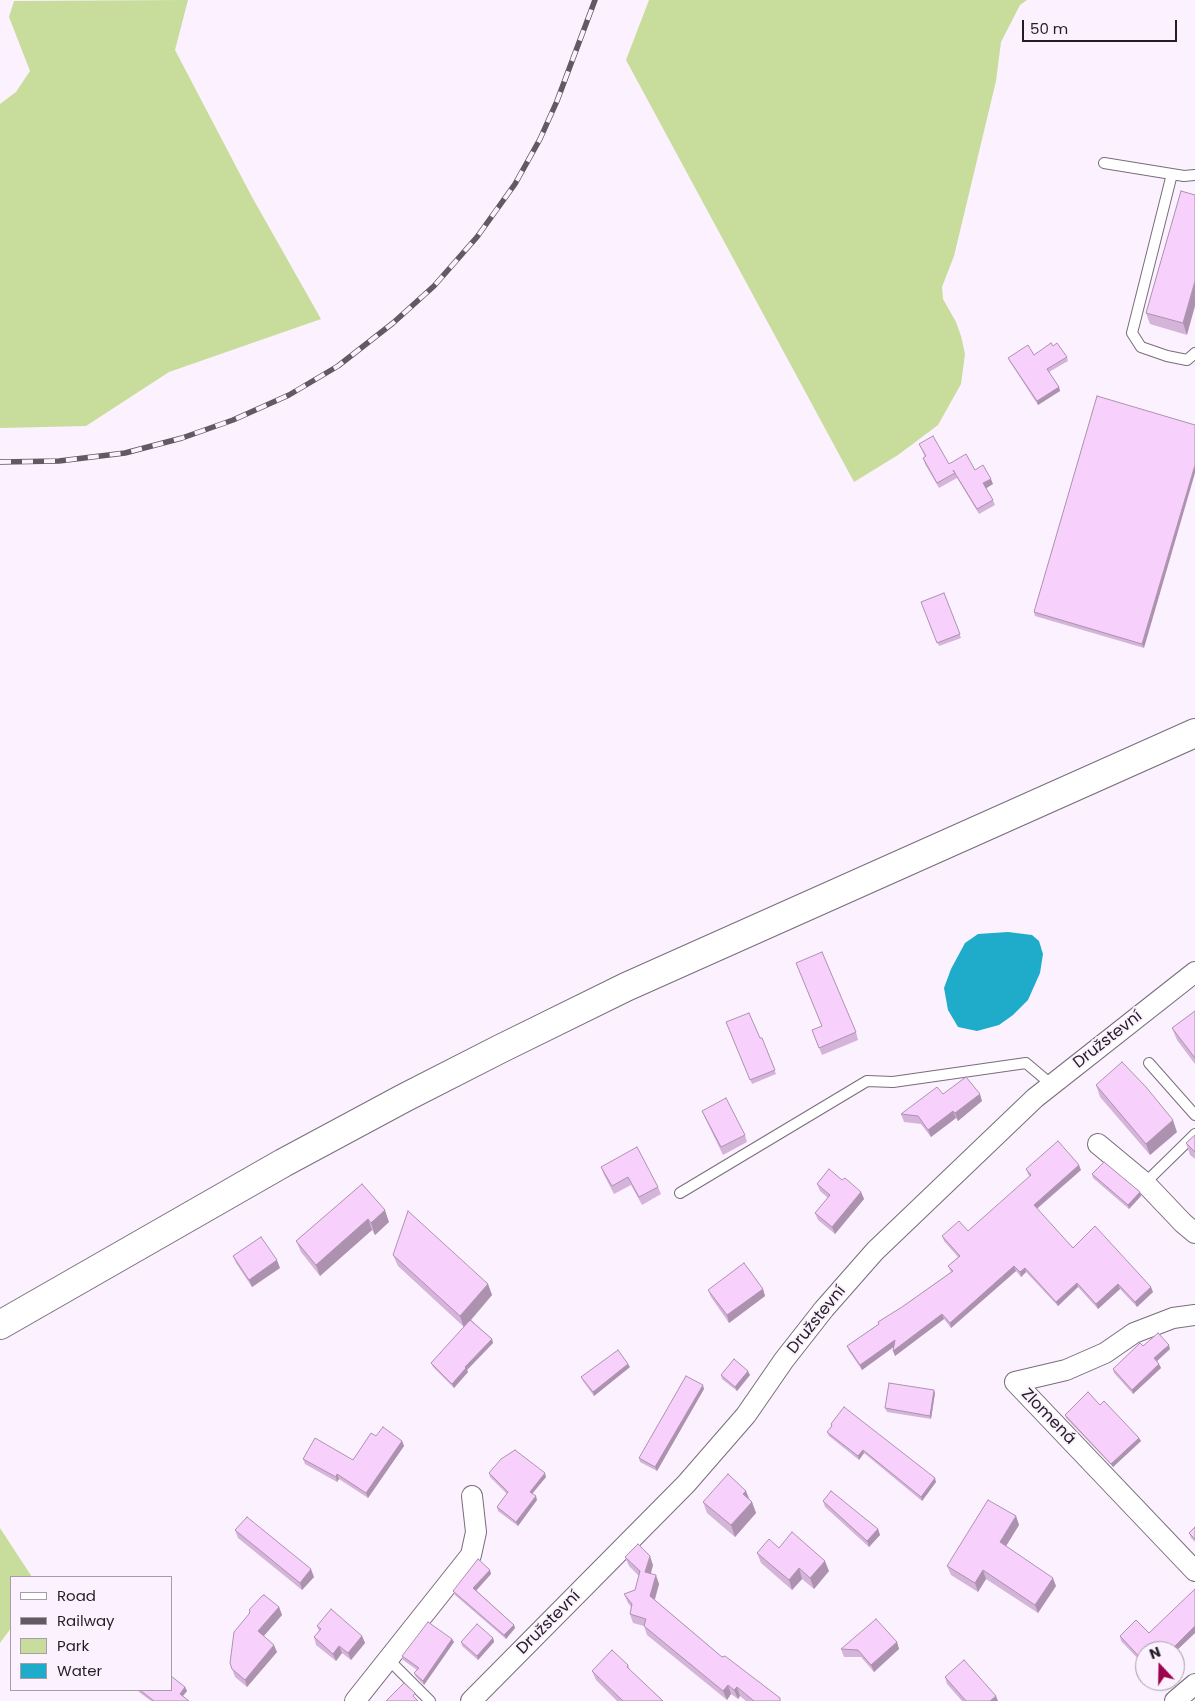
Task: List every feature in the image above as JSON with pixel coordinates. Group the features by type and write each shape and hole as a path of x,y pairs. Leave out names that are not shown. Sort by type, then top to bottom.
{"main road":[{"path":"0,1324 283,1163 370,1116 626,987 1195,733"},
{"path":"0,1311 49,1295"},
{"path":"0,1342 49,1295"}],"street":[{"name":"Družstevní","path":"471,1701 686,1484 746,1415 784,1360 818,1316 875,1251 1052,1085 1195,972"},
{"path":"1098,1144 1146,1184 1195,1233"},
{"name":"Zlomená","path":"1195,1315 1173,1318 1134,1333 1105,1353 1066,1370 1015,1382 1195,1571"},
{"path":"355,1701 471,1555 476,1532 472,1496"},
{"path":"1175,1701 1195,1684"}],"lane":[{"path":"1104,163 1184,176 1195,175"},
{"path":"1172,174 1132,333 1141,346 1167,356 1187,360 1195,353"},
{"path":"680,1193 867,1081 893,1082 1026,1063 1052,1085"},
{"path":"1149,1063 1195,1115"},
{"path":"1146,1184 1195,1134"},
{"path":"389,1660 430,1701"}],"green space":[{"path":"188,0 175,50 252,197 321,319 169,372 86,426 0,428 0,104 16,92 30,71 9,17 14,1"},
{"path":"649,0 1027,0 1020,5 1001,42 996,81 954,256 942,287 943,299 956,322 965,354 961,384 938,425 898,455 854,482 626,60"},
{"path":"0,1528 31,1576 10,1576 10,1629 0,1643"}],"water":[{"path":"1008,932 1032,935 1039,941 1043,954 1040,973 1028,1000 1013,1015 999,1025 977,1031 958,1027 948,1010 944,988 951,969 965,943 978,934"}],"building":[{"path":"1181,191 1195,195 1195,281 1183,323 1146,313"},
{"path":"1051,343 1053,346 1057,343 1067,357 1047,369 1059,387 1037,401 1008,358 1028,345 1034,355"},
{"path":"1097,396 1195,425 1195,465 1142,644 1034,612"},
{"path":"933,436 949,464 966,454 975,470 983,465 991,479 983,483 993,500 977,509 955,473 937,483 923,458 926,456 919,444"},
{"path":"944,593 960,634 937,643 921,602"},
{"path":"822,952 856,1032 819,1048 812,1030 822,1026 796,963"},
{"path":"1195,1011 1195,1058 1172,1028"},
{"path":"749,1013 775,1070 750,1080 726,1022"},
{"path":"1122,1062 1146,1087 1173,1120 1146,1144 1096,1085"},
{"path":"966,1077 980,1094 928,1130 918,1116 901,1114 937,1087 943,1094"},
{"path":"726,1098 745,1135 721,1147 702,1111"},
{"path":"1195,1135 1195,1152 1186,1143"},
{"path":"1058,1141 1079,1165 1034,1205 1073,1248 1095,1226 1151,1287 1135,1302 1118,1284 1096,1304 1077,1283 1056,1302 1025,1268 1020,1272 1014,1266 950,1323 942,1314 893,1351 895,1340 860,1365 847,1346 879,1324 878,1322 953,1271 948,1266 960,1256 942,1236 959,1221 968,1231 1031,1175 1026,1169"},
{"path":"637,1147 658,1187 639,1197 628,1177 612,1186 601,1167"},
{"path":"1104,1162 1140,1192 1128,1205 1092,1174"},
{"path":"829,1169 842,1180 845,1178 861,1192 832,1227 815,1213 830,1195 817,1184"},
{"path":"362,1184 385,1210 371,1223 368,1219 316,1265 296,1241"},
{"path":"408,1211 488,1284 460,1316 393,1255"},
{"path":"261,1237 277,1260 249,1280 233,1256"},
{"path":"744,1263 763,1289 727,1315 708,1290"},
{"path":"470,1320 492,1339 465,1367 452,1384 431,1363"},
{"path":"1158,1333 1169,1345 1154,1358 1159,1364 1132,1390 1113,1369 1140,1343 1143,1346"},
{"path":"618,1350 628,1364 593,1392 581,1377"},
{"path":"734,1359 748,1371 735,1387 721,1375"},
{"path":"686,1376 703,1385 655,1467 639,1458"},
{"path":"889,1383 934,1390 930,1416 885,1408"},
{"path":"1088,1392 1100,1405 1104,1401 1139,1438 1111,1464 1065,1415"},
{"path":"844,1407 935,1478 921,1497 863,1450 858,1456 827,1432"},
{"path":"383,1427 402,1441 366,1493 337,1474 336,1477 303,1459 315,1438 353,1460 371,1433 376,1436"},
{"path":"515,1450 545,1473 530,1492 536,1496 516,1522 497,1507 508,1492 489,1473 501,1459"},
{"path":"728,1474 746,1491 743,1494 752,1502 731,1525 703,1502"},
{"path":"831,1491 878,1529 867,1541 823,1501"},
{"path":"988,1500 1016,1516 1000,1542 1053,1578 1035,1605 983,1570 975,1583 947,1566"},
{"path":"247,1517 311,1569 300,1583 235,1530"},
{"path":"1195,1527 1195,1539 1189,1533"},
{"path":"792,1532 825,1561 810,1578 799,1568 789,1580 757,1553 769,1539 779,1548"},
{"path":"638,1544 650,1556 645,1572 656,1575 650,1596 722,1657 725,1656 780,1698 780,1701 754,1701 737,1687 734,1690 728,1685 723,1691 644,1626 646,1619 630,1614 632,1604 624,1594 635,1590 640,1571 625,1557"},
{"path":"478,1559 490,1570 473,1588 514,1625 504,1635 453,1591"},
{"path":"1195,1589 1195,1626 1180,1641 1135,1641 1135,1652 1120,1636 1136,1620 1149,1633"},
{"path":"264,1595 279,1607 258,1631 274,1645 245,1680 232,1669 230,1663 234,1632 249,1614 249,1610"},
{"path":"331,1609 362,1636 348,1653 339,1646 333,1654 314,1637 321,1629 317,1626"},
{"path":"876,1619 897,1642 871,1665 858,1650 841,1649"},
{"path":"428,1622 452,1639 423,1681 414,1673 419,1668 402,1656"},
{"path":"477,1624 493,1638 477,1656 461,1642"},
{"path":"612,1650 663,1701 623,1701 592,1671"},
{"path":"964,1660 996,1696 990,1701 966,1701 945,1677"},
{"path":"172,1677 185,1687 180,1694 189,1701 154,1701 141,1691 172,1691"},
{"path":"404,1683 415,1693 413,1696 418,1701 386,1701"}],"railway":[{"path":"0,462 59,461 125,453 182,438 233,420 289,395 338,366 393,323 434,286 477,237 515,184 540,139 557,101 595,0"}]}
